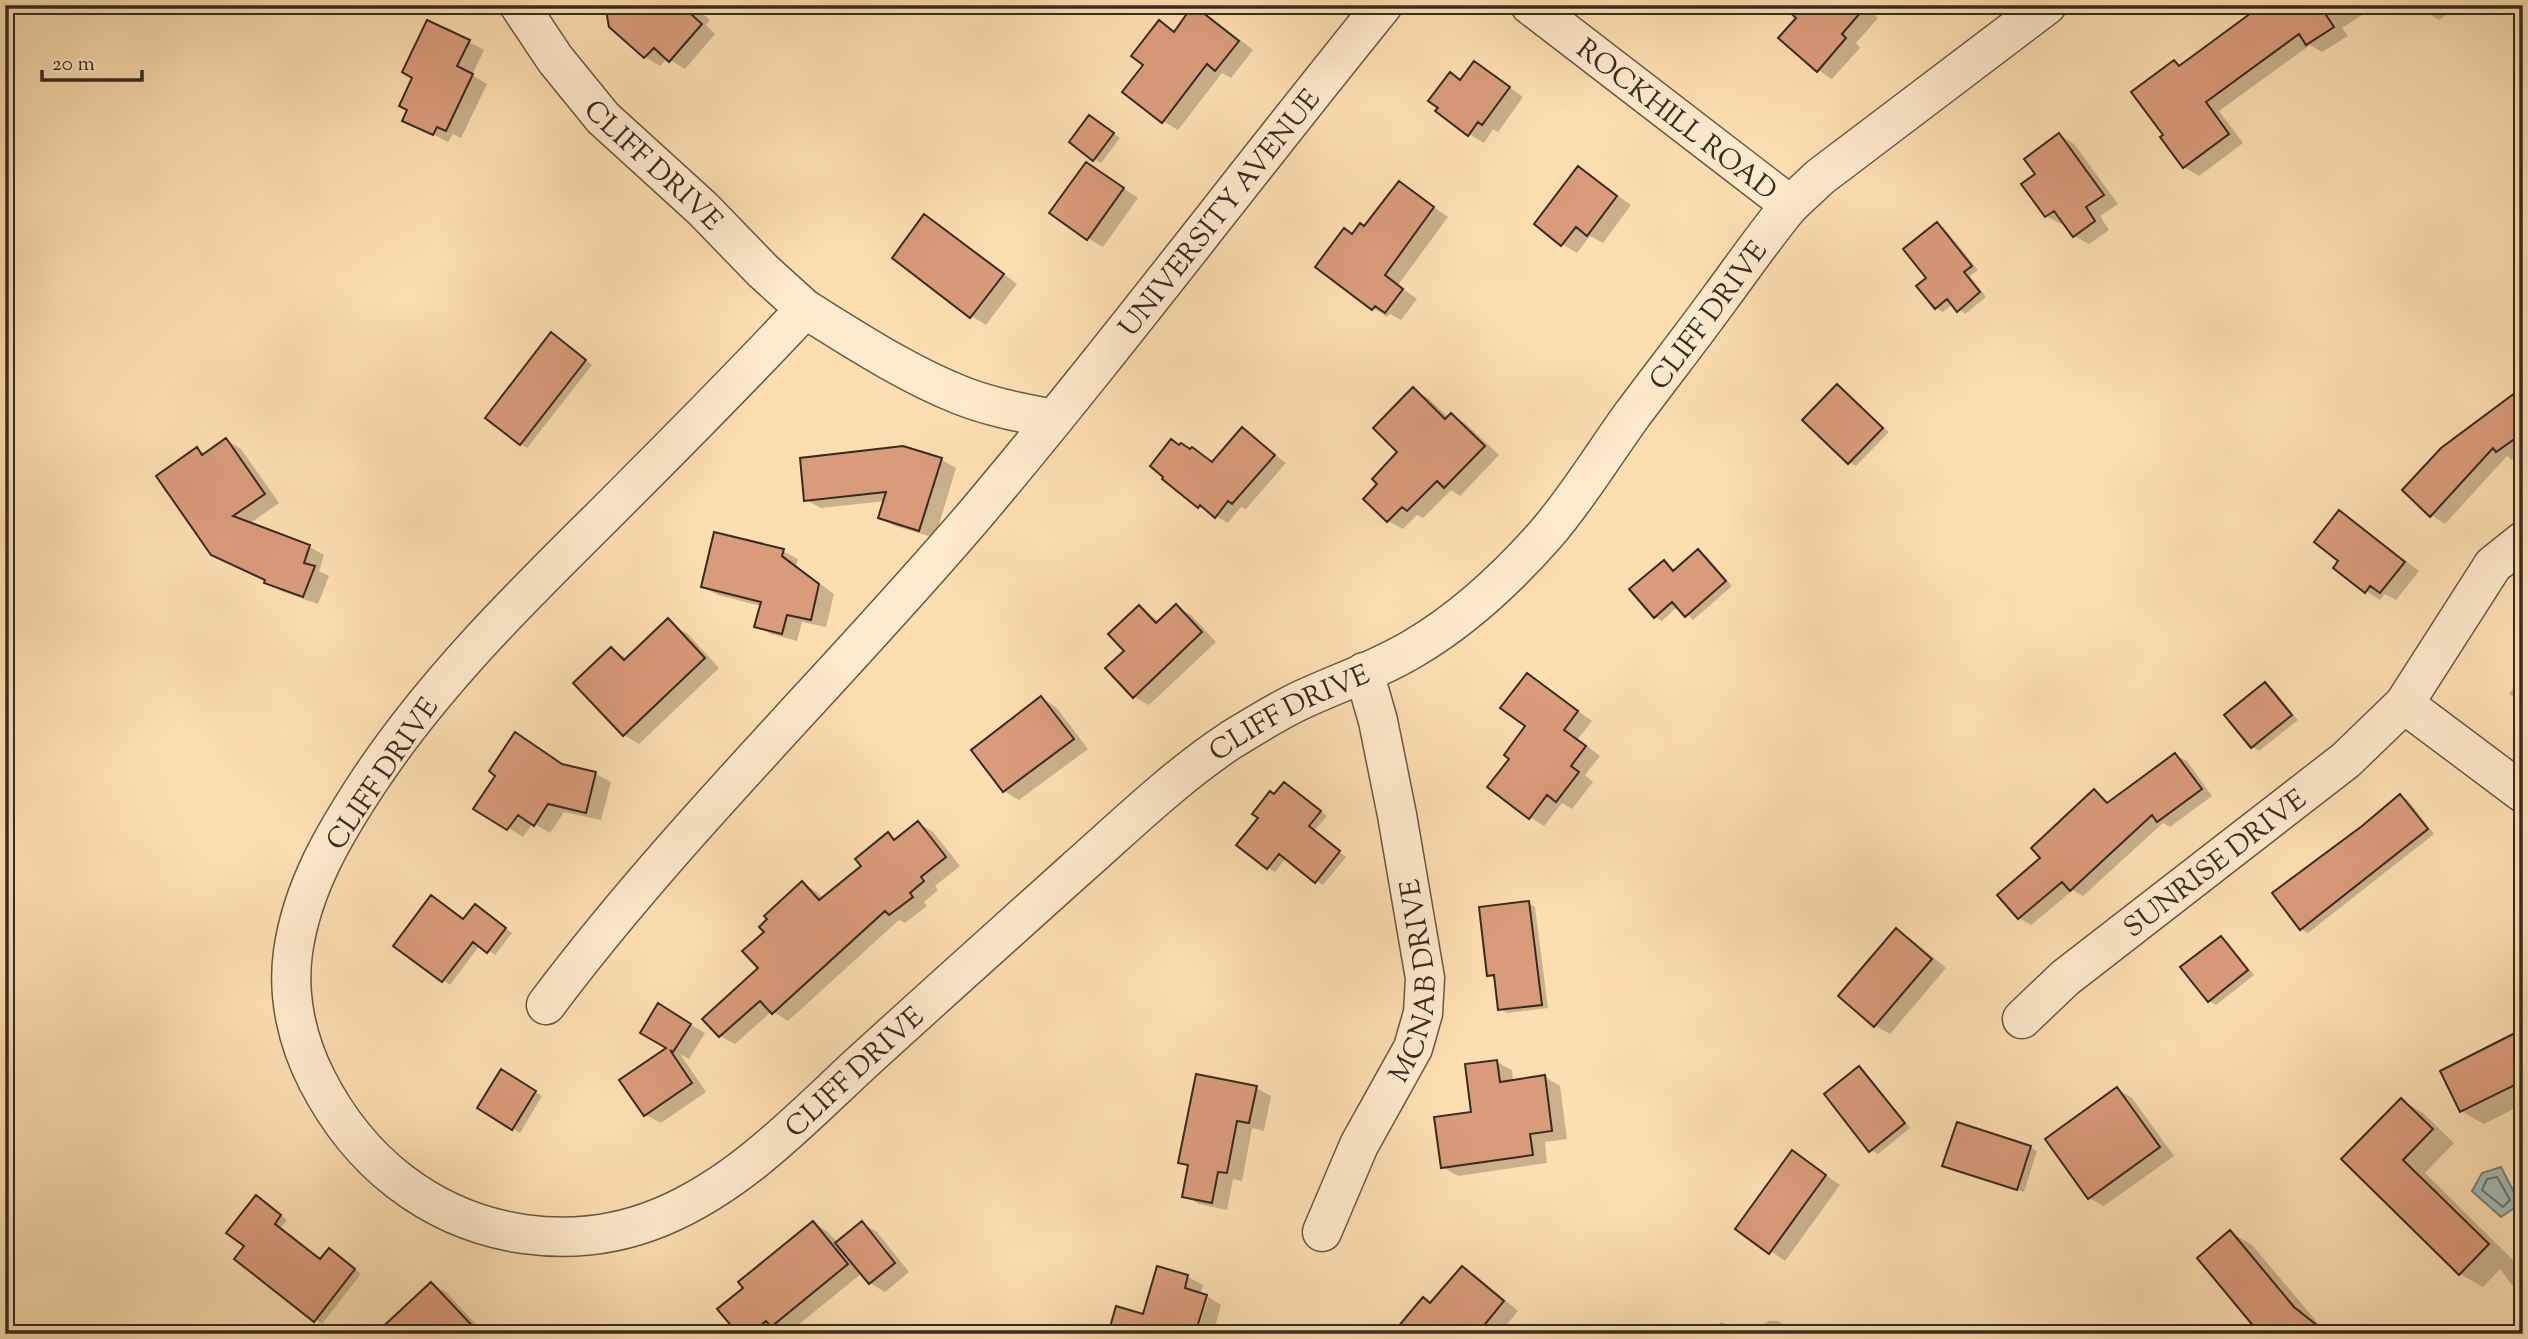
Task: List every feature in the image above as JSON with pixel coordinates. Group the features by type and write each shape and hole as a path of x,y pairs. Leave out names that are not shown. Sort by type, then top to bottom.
{"street":[{"name":"CLIFF DRIVE","path":"519,5 555,59 603,118 703,209 763,271 805,309 914,373 962,396 997,407 1054,419"},
{"name":"UNIVERSITY AVENUE","path":"545,1005 607,927 972,518 1383,5"},
{"name":"ROCKHILL ROAD","path":"1530,5 1790,205"},
{"name":"CLIFF DRIVE","path":"805,309 723,396 512,606 456,666 386,756 334,834 313,878 300,918 292,957 291,995 306,1059 330,1103 357,1142 379,1164 415,1193 435,1205 480,1223 532,1236 592,1236 627,1230 668,1214 711,1192 755,1159 1180,779 1228,742 1292,704 1415,647 1456,619 1494,586 1546,534 1790,205 1821,177 2047,5"},
{"name":"SUNRISE DRIVE","path":"2022,1019 2065,978 2346,760 2404,704 2493,565 2523,541"},
{"name":"MCNAB DRIVE","path":"1322,1232 1359,1145 1413,1048 1423,1013 1425,978 1397,815 1378,721 1364,672"},
{"path":"2404,704 2523,793"}],"water":[{"path":"2501,1167 2520,1204 2501,1217 2472,1191 2482,1173"}],"building":[{"path":"605,5 681,5 702,24 669,62 654,48 644,58 609,27"},
{"path":"1193,5 1239,41 1215,71 1207,64 1162,123 1122,92 1143,65 1131,56 1159,20 1174,32"},
{"path":"1782,5 1867,5 1842,34 1846,38 1817,72 1778,38 1796,18"},
{"path":"2262,5 2338,5 2326,15 2334,27 2306,45 2299,34 2206,102 2229,134 2183,168 2160,137 2163,135 2131,92 2174,60 2179,66"},
{"path":"427,20 470,40 457,66 473,74 446,131 437,127 433,135 402,121 407,110 399,106 412,78 402,72"},
{"path":"1474,61 1510,87 1482,125 1478,122 1468,136 1435,111 1438,108 1428,101 1450,72 1460,80"},
{"path":"1089,115 1114,133 1093,161 1069,142"},
{"path":"2059,133 2104,195 2086,207 2095,221 2073,237 2054,211 2045,217 2021,184 2035,174 2024,159"},
{"path":"1086,162 1124,188 1087,240 1049,213"},
{"path":"1578,166 1617,196 1587,236 1576,227 1561,246 1534,224"},
{"path":"1399,181 1434,207 1385,275 1403,289 1385,313 1375,306 1372,310 1315,267 1344,228 1352,234 1360,223 1364,226"},
{"path":"924,214 1004,274 970,318 892,258"},
{"path":"1937,222 1972,266 1964,272 1980,292 1957,312 1947,299 1935,309 1916,286 1926,278 1903,249"},
{"path":"551,332 586,360 520,445 485,418"},
{"path":"1837,384 1883,428 1848,464 1802,420"},
{"path":"1413,387 1445,419 1451,413 1485,446 1444,488 1437,481 1407,511 1402,507 1387,522 1363,499 1377,484 1372,479 1397,452 1373,428"},
{"path":"2523,387 2523,433 2496,452 2493,448 2430,517 2402,490 2441,448"},
{"path":"1242,427 1275,455 1232,504 1228,501 1215,518 1200,505 1198,508 1150,466 1171,439 1179,445 1181,443 1190,449 1192,447 1212,462"},
{"path":"226,438 265,494 233,516 310,545 304,563 315,566 303,597 264,583 265,580 211,555 156,476 197,447 202,455"},
{"path":"903,446 942,458 919,531 878,518 886,492 804,501 800,458"},
{"path":"2339,510 2405,562 2380,593 2370,586 2365,593 2333,568 2338,561 2314,542"},
{"path":"714,532 784,549 782,556 819,584 811,620 787,615 782,634 754,627 761,602 701,587"},
{"path":"1698,549 1726,581 1685,617 1672,602 1654,618 1629,589 1664,560 1673,571"},
{"path":"1176,604 1202,632 1133,698 1105,668 1124,651 1108,634 1139,605 1156,623"},
{"path":"668,618 705,658 623,736 573,683 611,647 624,660"},
{"path":"1527,673 1578,711 1564,730 1586,746 1571,766 1579,772 1556,802 1547,795 1529,819 1487,787 1509,759 1504,755 1525,726 1500,708"},
{"path":"2265,682 2292,715 2251,748 2224,715"},
{"path":"1041,696 1074,739 1003,792 971,750"},
{"path":"515,732 562,764 596,772 586,813 548,804 534,826 518,815 507,830 473,809 495,776 489,771"},
{"path":"2175,753 2202,789 2157,822 2152,815 2070,891 2062,882 2018,919 1997,895 2040,858 2031,848 2094,789 2107,803"},
{"path":"1284,782 1321,811 1309,826 1340,851 1315,883 1279,854 1267,869 1236,845 1258,818 1252,814 1270,791 1274,794"},
{"path":"2400,794 2428,829 2300,930 2272,893"},
{"path":"918,821 946,857 921,877 924,881 910,893 913,897 889,915 885,911 772,1014 760,1001 719,1037 702,1019 758,968 742,951 764,932 759,927 767,919 764,916 802,881 819,900 861,866 855,859 888,832 894,840"},
{"path":"431,895 463,919 475,904 506,928 487,953 473,942 442,982 393,946"},
{"path":"1529,901 1542,1005 1498,1010 1494,975 1487,976 1479,907"},
{"path":"1896,928 1932,959 1874,1027 1838,996"},
{"path":"2221,936 2248,970 2208,1002 2180,967"},
{"path":"658,1003 691,1024 673,1052 670,1050 692,1083 644,1116 619,1080 666,1048 640,1033"},
{"path":"2523,1029 2523,1081 2460,1112 2440,1071"},
{"path":"1497,1060 1500,1082 1545,1075 1552,1131 1530,1134 1533,1155 1441,1168 1434,1117 1471,1112 1465,1064"},
{"path":"1859,1066 1905,1123 1869,1152 1824,1094"},
{"path":"501,1069 536,1091 512,1130 477,1108"},
{"path":"1196,1074 1257,1086 1249,1123 1237,1121 1227,1173 1218,1172 1212,1203 1182,1197 1188,1165 1178,1163"},
{"path":"2117,1087 2160,1147 2088,1199 2045,1139"},
{"path":"2401,1098 2433,1129 2403,1160 2489,1244 2459,1275 2341,1159"},
{"path":"1957,1122 2031,1146 2017,1190 1942,1166"},
{"path":"1792,1150 1826,1175 1769,1254 1735,1229"},
{"path":"256,1195 281,1215 275,1224 320,1259 329,1248 355,1269 314,1322 234,1259 244,1246 226,1233"},
{"path":"813,1221 848,1264 771,1327 766,1321 750,1334 738,1334 717,1309 743,1288 738,1282"},
{"path":"862,1221 895,1263 869,1284 835,1243"},
{"path":"2230,1230 2294,1307 2328,1334 2260,1334 2197,1258"},
{"path":"1157,1266 1188,1275 1185,1288 1207,1295 1195,1334 1108,1334 1116,1306 1143,1314"},
{"path":"1462,1266 1504,1301 1477,1334 1392,1334 1423,1297 1430,1303"},
{"path":"431,1282 480,1334 375,1334"}]}
